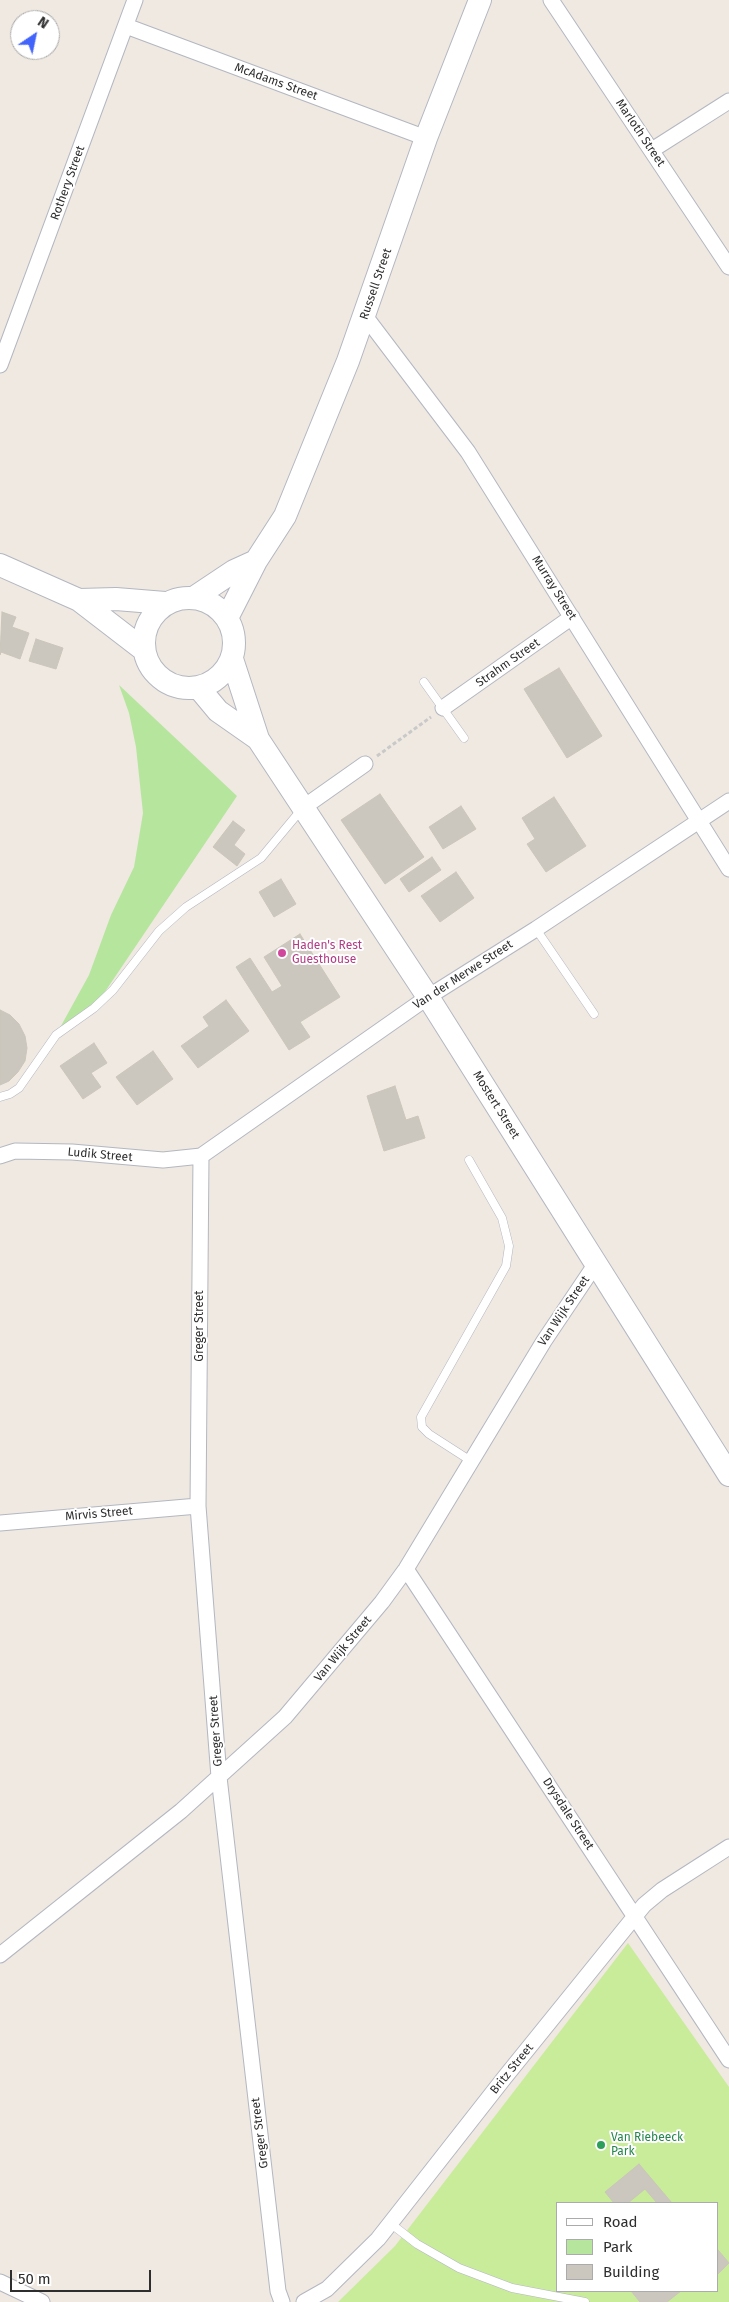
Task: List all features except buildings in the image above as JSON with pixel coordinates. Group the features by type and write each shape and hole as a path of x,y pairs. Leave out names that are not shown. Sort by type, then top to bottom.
{"street":[{"name":"Rothery Street","path":"0,366 136,0"},
{"name":"Russell Street","path":"227,618 256,561 286,516 365,316 426,138 480,0"},
{"name":"Marloth Street","path":"551,0 729,267"},
{"name":"McAdams Street","path":"126,26 426,138"},
{"path":"652,150 729,100"},
{"name":"Murray Street","path":"365,316 468,452 729,869"},
{"name":"Russell Street","path":"195,597 234,572 256,561"},
{"path":"0,566 79,600 144,650"},
{"path":"79,600 116,599 165,603 180,598 195,597 213,604 227,618 234,633 232,659 216,680 198,688 181,688 163,680 150,666 144,650 144,636 152,616 165,603"},
{"name":"Strahm Street","path":"443,708 572,617"},
{"name":"Mostert Street","path":"232,659 258,739 428,996 595,1265 729,1475"},
{"name":"Mostert Street","path":"198,688 218,711 258,739"},
{"path":"304,806 365,764"},
{"name":"Van der Merwe Street","path":"201,1156 428,996 536,929 729,801"},
{"name":"Ludik Street","path":"0,1156 15,1151 72,1152 163,1160 201,1156"},
{"name":"Greger Street","path":"201,1156 198,1506 219,1777 278,2291 282,2302"},
{"name":"Van Wijk Street","path":"0,1955 219,1777 285,1717 382,1602 406,1568 544,1341 595,1265"},
{"name":"Mirvis Street","path":"0,1523 198,1506"},
{"name":"Drysdale Street","path":"406,1568 729,2060"},
{"name":"Britz Street","path":"304,2302 327,2289 378,2239 635,1916 662,1890 729,1847"},
{"path":"0,2282 42,2302"}],"lane":[{"path":"424,682 464,738"},
{"path":"0,1097 10,1094 19,1088 56,1035 94,1008 113,990 159,931 186,907 261,858 304,806"},
{"path":"536,929 594,1014"},
{"path":"469,1160 502,1218 509,1246 506,1266 421,1417 422,1427 471,1461"},
{"path":"390,2223 417,2244 459,2268 512,2288 585,2302"}],"path":[{"path":"365,764 443,708"}],"green space":[{"path":"119,685 237,796 94,1008 56,1035 89,975 111,915 134,867 143,813 136,747 129,713"},
{"name":"Van Riebeeck Park","path":"628,1943 729,2087 729,2302 338,2302 395,2246"}],"place":[{"name":"Haden's Rest Guesthouse","path":"282,953"},
{"name":"Van Riebeeck Park","path":"601,2145"}]}
